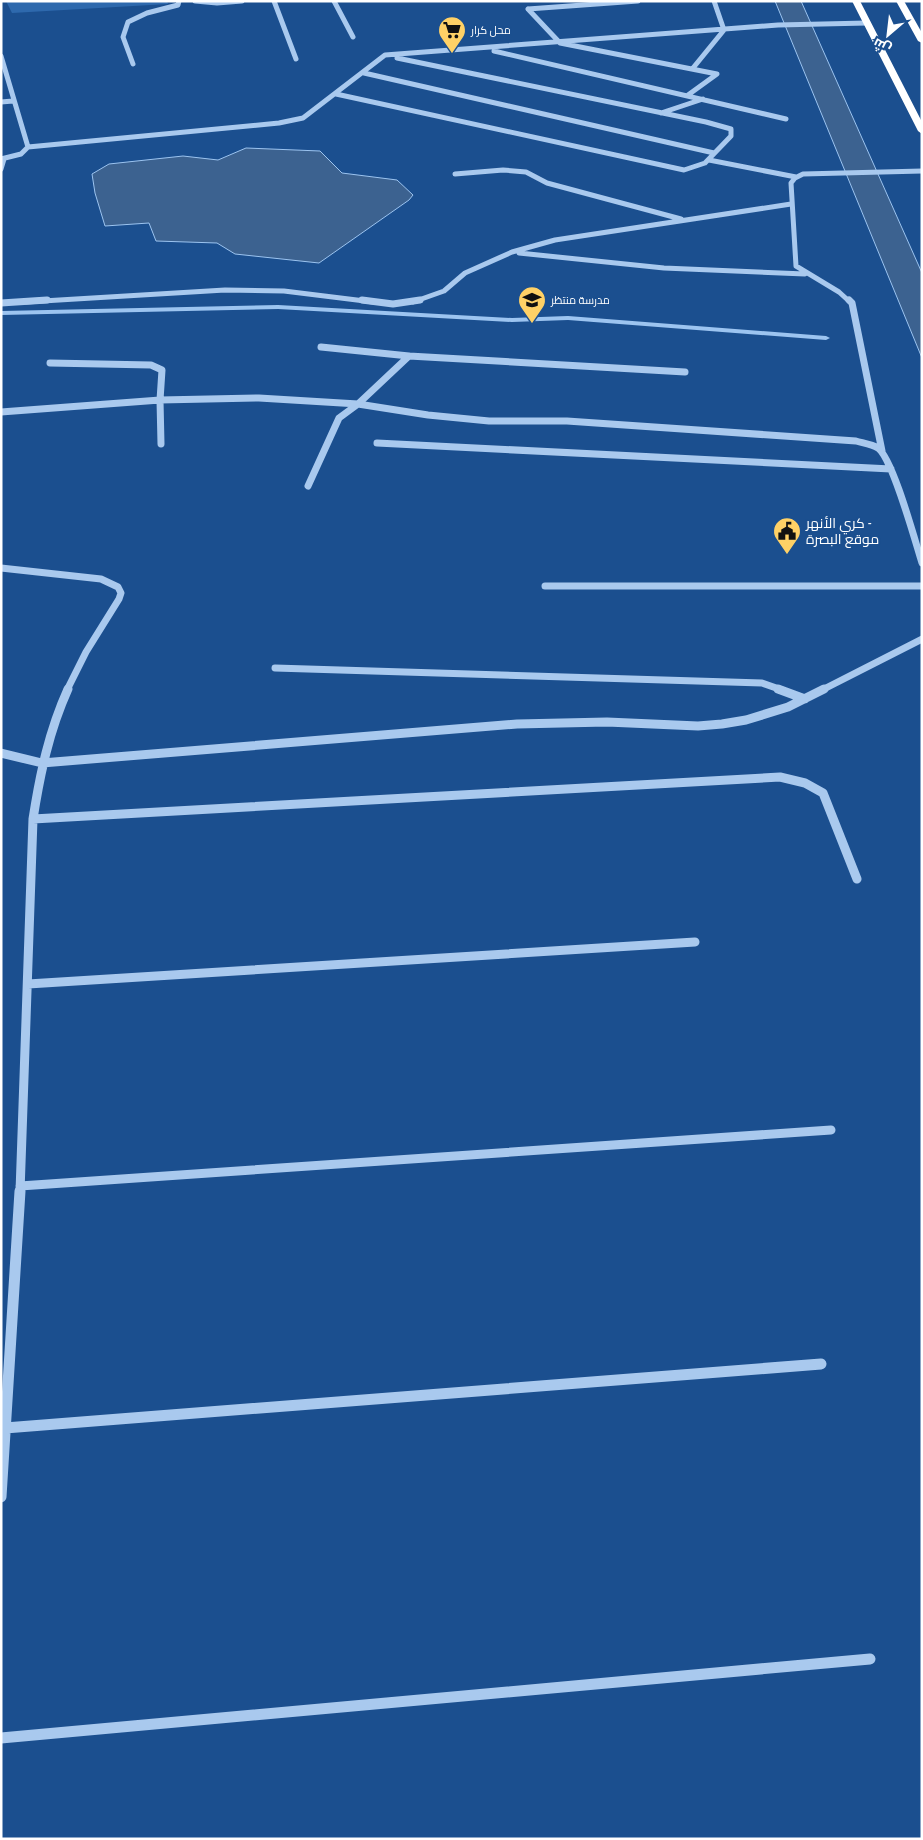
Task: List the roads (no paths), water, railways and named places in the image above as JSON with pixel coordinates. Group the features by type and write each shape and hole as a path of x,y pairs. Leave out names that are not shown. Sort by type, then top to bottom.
{"highway":[{"path":"856,1 922,131"},
{"path":"900,1 922,41"}],"street":[{"path":"133,64 124,37 128,22 147,13 178,5 179,1"},
{"path":"195,1 217,3 242,1"},
{"path":"274,1 296,59"},
{"path":"334,1 353,37"},
{"path":"638,1 528,9 560,43 717,74 688,95"},
{"path":"714,1 724,30"},
{"path":"1,169 3,159 22,154 28,147 279,123 303,118 385,56 778,25 868,23"},
{"path":"693,68 724,30"},
{"path":"484,49 703,98 786,119"},
{"path":"1,56 28,147"},
{"path":"336,94 684,170 697,169 709,160 731,136 731,129 385,56"},
{"path":"364,73 714,153"},
{"path":"660,114 703,98"},
{"path":"1,102 13,101"},
{"path":"709,160 796,176 804,173 812,175 922,171"},
{"path":"455,174 498,169 516,170 540,177 547,183 686,220"},
{"path":"796,176 791,183 796,266 805,274 844,294 852,303 882,452"},
{"path":"1,303 225,290 284,291 393,304 418,301 444,291 465,273 512,252 555,240 791,204"},
{"path":"512,252 664,268 805,274"},
{"path":"321,347 410,356 685,372"},
{"path":"308,486 339,418 358,404 410,356"},
{"path":"50,363 151,365 162,370 160,400 161,444"},
{"path":"1,412 160,400 259,398 358,404 473,420 567,421 856,441 877,446 882,452 891,469 922,563"},
{"path":"377,443 891,469"},
{"path":"1,568 101,579 118,587 121,593 120,599 88,648 69,684 49,736 42,763 33,819 20,1186 1,1496"},
{"path":"545,586 922,586"},
{"path":"1,754 42,763 508,724 607,722 698,726 722,724 768,714 805,699 922,639"},
{"path":"275,668 762,683 805,699"},
{"path":"33,819 780,777 805,783 823,793 857,879"},
{"path":"28,984 695,942"},
{"path":"20,1186 830,1130"},
{"path":"6,1428 821,1364"},
{"path":"1,1738 870,1659"}],"waterway":[{"path":"1,313 278,307 512,320 568,318 826,338"}],"place":[{"name":"محل كرار","path":"452,54"},
{"name":"مدرسة منتظر","path":"532,324"},
{"name":"كري الأنهر - موقع البصرة","path":"787,555"}]}
